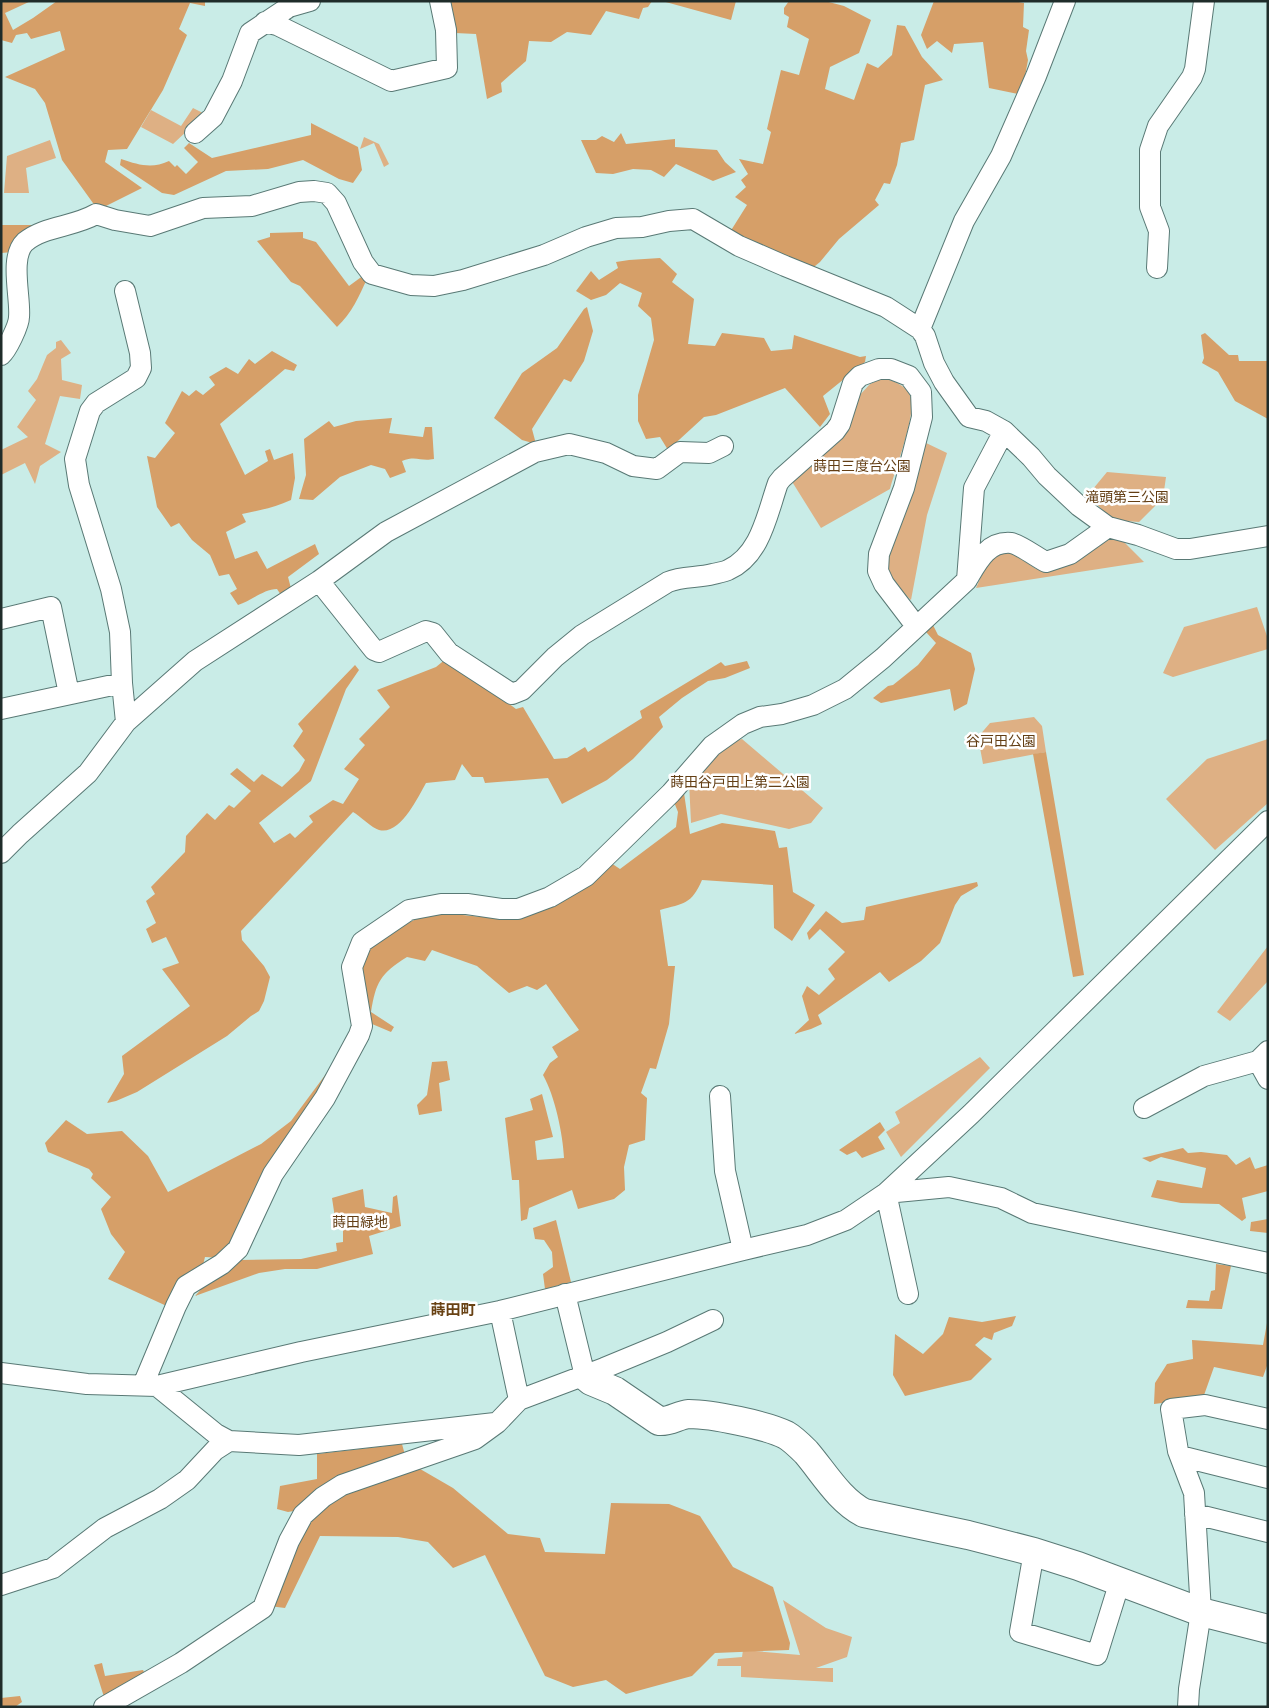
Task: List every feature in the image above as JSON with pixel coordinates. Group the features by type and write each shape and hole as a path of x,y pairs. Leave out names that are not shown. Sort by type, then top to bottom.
{"street":[{"path":"195,133 213,117 232,81 250,33 289,7 310,1"},
{"path":"265,22 277,25 391,81 447,68 446,30 440,1"},
{"path":"920,329 950,251 964,221 1001,156 1036,76 1065,1"},
{"path":"1157,268 1159,231 1150,207 1150,150 1158,126 1195,69 1204,1"},
{"path":"1,355 19,318 17,265 23,244 34,236 86,220 96,214 115,220 150,226 203,208 252,206 299,192 314,191 327,193 336,203 363,262 372,274 412,285 434,286 462,280 544,256 586,238 616,228 642,227 669,221 693,219 739,246 886,307 920,329 925,336 934,364 944,382 969,417 986,421 1004,431 1079,506 1108,527 1138,535 1176,549 1190,549 1268,536"},
{"path":"125,291 140,353 141,368 136,378 96,403 90,410 75,459 79,485 111,589 120,632 126,722"},
{"path":"319,581 374,650 379,652 426,631 434,633 449,653 512,694 522,690 555,657 582,635 668,582 675,579 706,576 728,570 747,556 756,544 778,483 835,431 840,424 853,383 860,376 878,369 891,369 909,376 921,392 922,417 904,488 879,554 878,571 884,584 916,626"},
{"path":"967,580 974,488 1004,431"},
{"path":"1,853 88,773 126,722 195,662 319,581 386,532 535,452 569,444 606,453 633,466 657,469 680,452 709,453 723,446"},
{"path":"150,1386 176,1306 186,1286 222,1264 238,1249 273,1174 325,1098 359,1035 362,1026 352,967 362,942 410,910 441,904 467,904 501,909 518,909 550,897 586,876 671,793 712,746 743,724 760,717 782,714 813,705 845,689 883,658 967,580 979,560 992,546 1012,543 1046,562 1070,554 1108,527"},
{"path":"2,617 51,607 69,694"},
{"path":"1,709 122,683"},
{"path":"1,1373 87,1384 150,1386 301,1352 500,1311 807,1235 846,1220 886,1193 971,1114 1268,821"},
{"path":"1144,1108 1204,1076 1263,1056 1268,1079"},
{"path":"720,1096 725,1172 743,1250"},
{"path":"886,1193 949,1187 1001,1198 1032,1212 1268,1263"},
{"path":"886,1193 908,1294"},
{"path":"565,1294 585,1376 591,1381 615,1391 659,1421 665,1422 684,1415 698,1415 752,1424 785,1435 807,1453 838,1492 856,1509 864,1513 968,1535 1034,1552 1120,1581 1201,1612 1268,1629"},
{"path":"500,1311 519,1400"},
{"path":"104,1707 181,1663 262,1608 289,1541 303,1515 322,1497 342,1485 475,1439 497,1423 519,1400 585,1376 667,1342 713,1320"},
{"path":"150,1386 216,1434 229,1441 299,1445 497,1423"},
{"path":"1188,1707 1201,1612 1196,1514 1194,1492 1180,1456 1171,1409 1205,1406 1268,1419"},
{"path":"1,1586 53,1568 105,1528 160,1499 187,1480 215,1450 229,1441"},
{"path":"1180,1456 1268,1478"},
{"path":"1196,1514 1268,1532"},
{"path":"1034,1552 1020,1632 1097,1655 1120,1581"}],"green space":[{"path":"1,1 31,1 5,13 13,30 57,1 205,1 205,6 190,3 179,29 187,35 163,90 127,149 108,150 105,162 142,188 98,210 62,160 45,103 35,89 5,77 65,50 60,31 31,39 27,33 16,35 12,43 1,40"},
{"path":"449,1 652,1 648,7 643,8 639,19 606,11 591,35 567,32 551,42 529,41 526,61 501,83 502,92 487,99 476,34 455,33"},
{"path":"662,1 736,1 731,20"},
{"path":"789,1 825,1 844,6 871,20 859,53 830,67 825,89 854,100 867,63 878,68 892,55 897,25 905,26 922,57 943,80 925,85 914,140 901,143 897,165 890,184 884,183 875,200 879,205 839,239 820,262 810,270 730,232 747,205 735,197 746,187 741,180 748,174 739,159 763,164 771,132 767,129 781,70 799,75 809,39 787,27 789,17 784,14 784,8"},
{"path":"934,1 1014,1 1024,3 1023,27 1029,30 1026,51 1028,60 1023,87 1018,94 989,88 983,42 954,44 952,53 937,41 927,49 921,35"},
{"path":"193,108 205,114 173,144 141,127 151,110 181,126"},
{"path":"311,123 358,147 362,170 353,183 339,179 303,160 268,169 226,171 174,195 162,193 120,165 121,159 145,165 157,165 169,161 175,167 177,165 186,174 198,162 184,148 189,143 212,158 311,135"},
{"path":"621,133 626,144 675,139 675,147 717,150 725,162 736,172 713,181 676,164 664,177 651,170 633,169 613,174 596,173 581,140 596,140 602,136 614,142"},
{"path":"364,137 379,144 389,164 384,167 374,143 360,149"},
{"path":"50,140 56,158 26,168 29,193 4,193 7,156"},
{"path":"1,225 36,225 13,252 1,253"},
{"path":"303,232 303,238 316,242 349,286 364,275 367,279 351,310 337,327 300,286 291,282 257,241 270,237 270,233"},
{"path":"660,258 677,274 672,282 694,299 688,344 715,346 722,333 764,338 771,351 792,349 794,335 860,357 866,356 865,362 823,396 830,414 820,427 785,388 716,415 704,417 668,450 660,437 646,439 638,421 638,395 654,340 651,318 638,306 642,293 620,283 606,295 591,300 576,291 591,271 599,280 618,268 616,262"},
{"path":"587,307 593,331 584,361 571,382 564,379 532,429 536,444 522,440 494,418 522,373 557,348"},
{"path":"1205,333 1229,355 1238,355 1239,361 1268,361 1268,419 1235,401 1218,372 1202,363 1204,358 1201,335"},
{"path":"61,340 71,353 61,359 62,380 82,385 80,399 60,396 45,444 61,452 40,466 35,484 25,463 1,475 1,450 28,437 17,427 36,400 28,391 37,379 47,355 56,348 56,342"},
{"path":"272,351 297,365 294,371 285,369 220,424 245,475 268,461 265,451 270,449 274,460 293,453 295,478 291,500 273,507 242,514 246,522 226,532 235,559 257,551 267,569 315,544 319,554 288,577 292,592 283,598 277,589 262,593 238,605 230,593 237,589 229,574 219,576 210,555 192,540 179,523 171,527 157,507 147,456 155,458 175,433 165,423 182,391 189,396 196,390 203,395 215,385 209,377 226,367 238,374 249,359 255,364"},
{"name":"蒔田三度台公園","path":"883,378 904,387 911,398 912,406 908,429 890,489 821,528 791,480 841,440 858,397 870,384"},
{"path":"392,418 389,433 423,437 425,427 432,427 434,459 402,461 406,472 390,478 385,469 371,465 340,477 313,500 299,499 306,475 304,439 329,421 334,427 356,421"},
{"path":"924,442 947,453 927,515 911,600 891,578 888,560 895,528"},
{"name":"滝頭第三公園","path":"1107,472 1166,477 1163,498 1139,522 1112,520 1088,495"},
{"path":"1110,535 1119,537 1144,562 976,588 987,563 996,552 1008,550 1036,569 1055,568"},
{"path":"1257,607 1268,639 1268,649 1173,677 1163,673 1184,627"},
{"path":"933,625 938,635 971,653 975,669 967,704 954,711 950,689 881,703 873,698 918,665 936,643 926,632"},
{"path":"447,658 516,709 523,707 554,759 567,758 585,747 588,752 642,718 640,711 721,662 725,666 747,661 750,668 725,678 708,681 682,698 659,717 663,727 633,759 607,780 562,804 548,778 485,783 483,777 472,777 462,764 455,780 426,783 413,806 394,827 387,830 379,830 353,812 241,931 242,940 264,966 270,977 264,1001 259,1011 227,1036 137,1092 107,1103 124,1074 122,1056 190,1006 162,969 179,963 166,937 152,943 146,929 156,923 146,901 155,894 151,887 185,852 186,836 207,813 215,820 229,805 234,808 251,791 230,774 237,768 254,782 262,774 282,787 299,771 305,760 293,746 303,731 298,724 355,665 359,670 346,689 311,781 259,823 274,843 290,833 295,838 313,822 309,816 333,800 343,804 359,779 344,769 365,745 359,739 390,707 377,690 436,667"},
{"name":"谷戸田公園","path":"1034,717 1042,726 1046,752 983,764 978,737 990,723"},
{"name":"蒔田谷戸田上第二公園","path":"742,739 823,808 811,823 789,829 721,814 691,823 689,781 730,743"},
{"path":"1268,739 1268,803 1215,850 1166,799 1207,759"},
{"path":"1046,752 1084,975 1073,977 1033,754"},
{"path":"684,793 690,834 722,823 775,831 779,848 787,847 793,892 815,905 792,941 774,928 773,885 702,880 694,894 686,902 660,910 668,966 675,966 669,1024 656,1069 650,1068 641,1093 647,1098 645,1140 629,1145 624,1167 625,1190 614,1199 578,1209 572,1190 529,1208 527,1219 521,1221 519,1180 512,1180 505,1118 533,1110 530,1099 542,1094 553,1137 535,1141 537,1160 564,1158 558,1116 543,1075 550,1063 558,1057 552,1047 579,1030 546,984 537,990 527,986 509,993 477,966 432,950 425,961 407,957 385,974 377,986 371,1012 394,1027 391,1032 365,1021 356,968 362,953 383,936 420,917 443,913 482,917 526,917 611,863 620,869 676,827 678,812 674,802"},
{"path":"977,882 978,886 961,896 955,905 940,943 921,961 889,982 880,972 818,1015 822,1024 794,1034 809,1020 802,996 807,986 819,995 835,979 828,969 845,952 820,929 809,940 807,933 826,911 842,923 864,920 866,907"},
{"path":"1268,946 1268,981 1230,1021 1217,1012"},
{"path":"340,1055 254,1206 221,1258 205,1257 202,1269 171,1308 108,1279 125,1252 111,1234 101,1209 111,1197 91,1178 93,1174 89,1169 48,1152 45,1143 66,1120 87,1134 122,1131 148,1156 168,1192 261,1144 291,1121"},
{"path":"980,1057 990,1068 901,1157 886,1132 900,1123 895,1112"},
{"path":"447,1061 450,1080 439,1083 442,1111 419,1115 417,1105 427,1095 432,1062"},
{"path":"880,1122 885,1130 878,1137 885,1149 862,1158 856,1151 847,1155 839,1150"},
{"path":"1183,1148 1188,1153 1201,1152 1227,1155 1236,1165 1250,1157 1255,1169 1268,1165 1268,1191 1242,1198 1246,1218 1242,1221 1219,1204 1181,1203 1151,1197 1157,1180 1202,1188 1206,1168 1161,1157 1150,1162 1142,1158"},
{"name":"蒔田緑地","path":"363,1189 365,1207 392,1213 393,1197 397,1195 401,1226 369,1236 373,1254 317,1269 285,1269 259,1273 195,1296 205,1285 238,1260 301,1259 337,1251 336,1243 343,1242 343,1220 335,1218 332,1198"},
{"path":"1268,1219 1268,1233 1250,1231 1251,1222"},
{"path":"556,1220 571,1282 545,1289 543,1274 553,1267 552,1252 544,1240 535,1239 533,1228"},
{"path":"1216,1264 1231,1266 1222,1309 1186,1308 1188,1300 1209,1301 1211,1291 1215,1290"},
{"path":"1016,1316 1012,1326 994,1333 992,1340 984,1337 975,1345 992,1359 971,1380 905,1396 893,1375 895,1334 923,1354 943,1334 949,1317 982,1322"},
{"path":"1267,1323 1268,1363 1263,1377 1214,1367 1203,1398 1154,1404 1155,1383 1167,1364 1193,1359 1192,1340 1263,1345"},
{"path":"402,1444 405,1455 299,1510 288,1512 277,1509 280,1486 317,1479 317,1454"},
{"path":"415,1466 453,1488 508,1534 540,1538 545,1552 605,1554 611,1503 669,1504 700,1516 733,1567 773,1587 790,1643 789,1650 715,1653 692,1676 626,1694 606,1680 573,1687 545,1676 485,1555 453,1568 428,1542 398,1537 320,1536 285,1608 269,1606 308,1518 347,1491"},
{"path":"783,1600 826,1628 852,1637 847,1657 816,1668 833,1668 833,1682 741,1677 741,1666 717,1666 718,1659 742,1657 743,1650 800,1655"},
{"path":"102,1663 105,1676 143,1670 145,1674 104,1697 94,1665"},
{"path":"20,1696 22,1702 15,1707 1,1707 1,1698"}],"district":[{"name":"蒔田町","path":"453,1310"}]}
